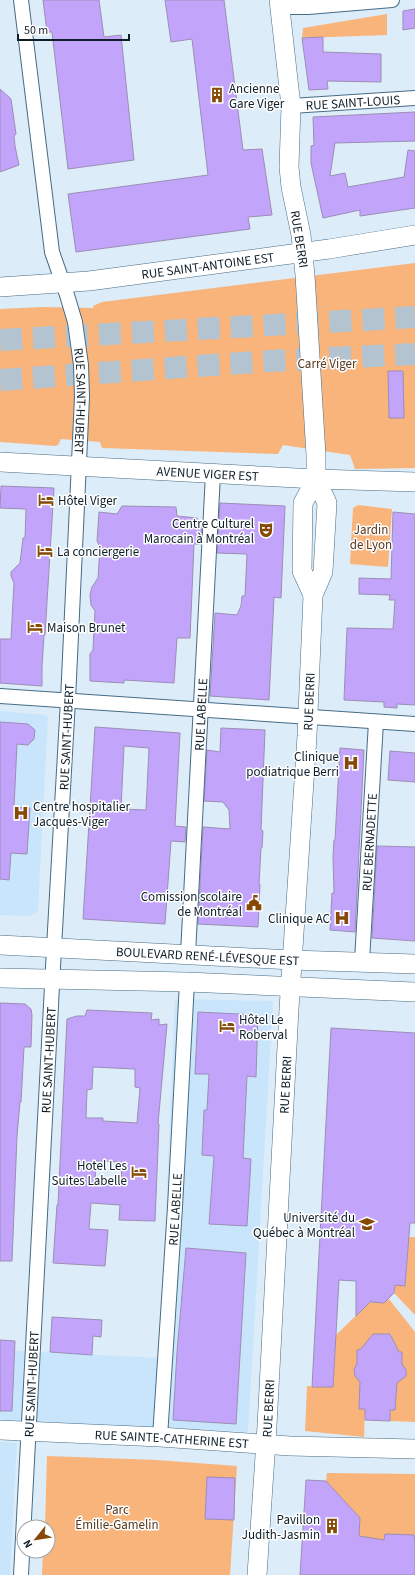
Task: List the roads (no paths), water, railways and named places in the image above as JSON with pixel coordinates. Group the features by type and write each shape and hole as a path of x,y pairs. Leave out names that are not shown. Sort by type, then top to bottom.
{"street":[{"name":"RUE SAINT-HUBERT","path":"21,0 52,252 75,322 81,365 82,397 68,700 21,1575"},
{"path":"280,4 392,0"},
{"name":"RUE BERRI","path":"257,1575 266,1445 292,960 307,718 312,595 302,571 303,503 316,479 316,455 303,252 289,168 291,106 280,4"},
{"name":"RUE SAINT-LOUIS","path":"291,106 415,98"},
{"name":"RUE SAINT-ANTOINE EST","path":"0,287 63,283 303,252 415,235"},
{"name":"AVENUE VIGER EST","path":"0,462 316,479 415,482"},
{"name":"RUE LABELLE","path":"188,954 213,474"},
{"path":"0,696 273,714 307,718 415,724"},
{"name":"RUE BERNADETTE","path":"362,961 376,722"},
{"name":"BOULEVARD RENÉ-LÉVESQUE EST","path":"0,945 292,960 362,961 415,964"},
{"name":"BOULEVARD RENÉ-LÉVESQUE EST","path":"0,978 187,982 415,992"},
{"name":"RUE LABELLE","path":"160,1437 175,1207 187,982"},
{"name":"RUE SAINTE-CATHERINE EST","path":"0,1430 160,1437 266,1445 415,1449"}],"tunnel":[{"path":"0,340 415,317"},
{"path":"0,380 269,361 415,354"}],"place":[{"name":"Ancienne Gare Viger","path":"217,95"},
{"name":"Hôtel Viger","path":"46,500"},
{"name":"Centre Culturel Marocain à Montréal","path":"266,530"},
{"name":"La conciergerie","path":"45,551"},
{"name":"Maison Brunet","path":"35,627"},
{"name":"Clinique podiatrique Berri","path":"351,763"},
{"name":"Centre hospitalier Jacques-Viger","path":"21,813"},
{"name":"Comission scolaire de Montréal","path":"254,903"},
{"name":"Clinique AC","path":"342,918"},
{"name":"Hôtel Le Roberval","path":"227,1026"},
{"name":"Hotel Les Suites Labelle","path":"139,1172"},
{"name":"Université du Québec à Montréal","path":"367,1224"},
{"name":"Pavillon Judith-Jasmin","path":"332,1526"}],"park label":[{"name":"Carré Viger","path":"327,363"},
{"name":"Jardin de Lyon","path":"371,536"},
{"name":"Parc Émilie-Gamelin","path":"117,1516"}]}
